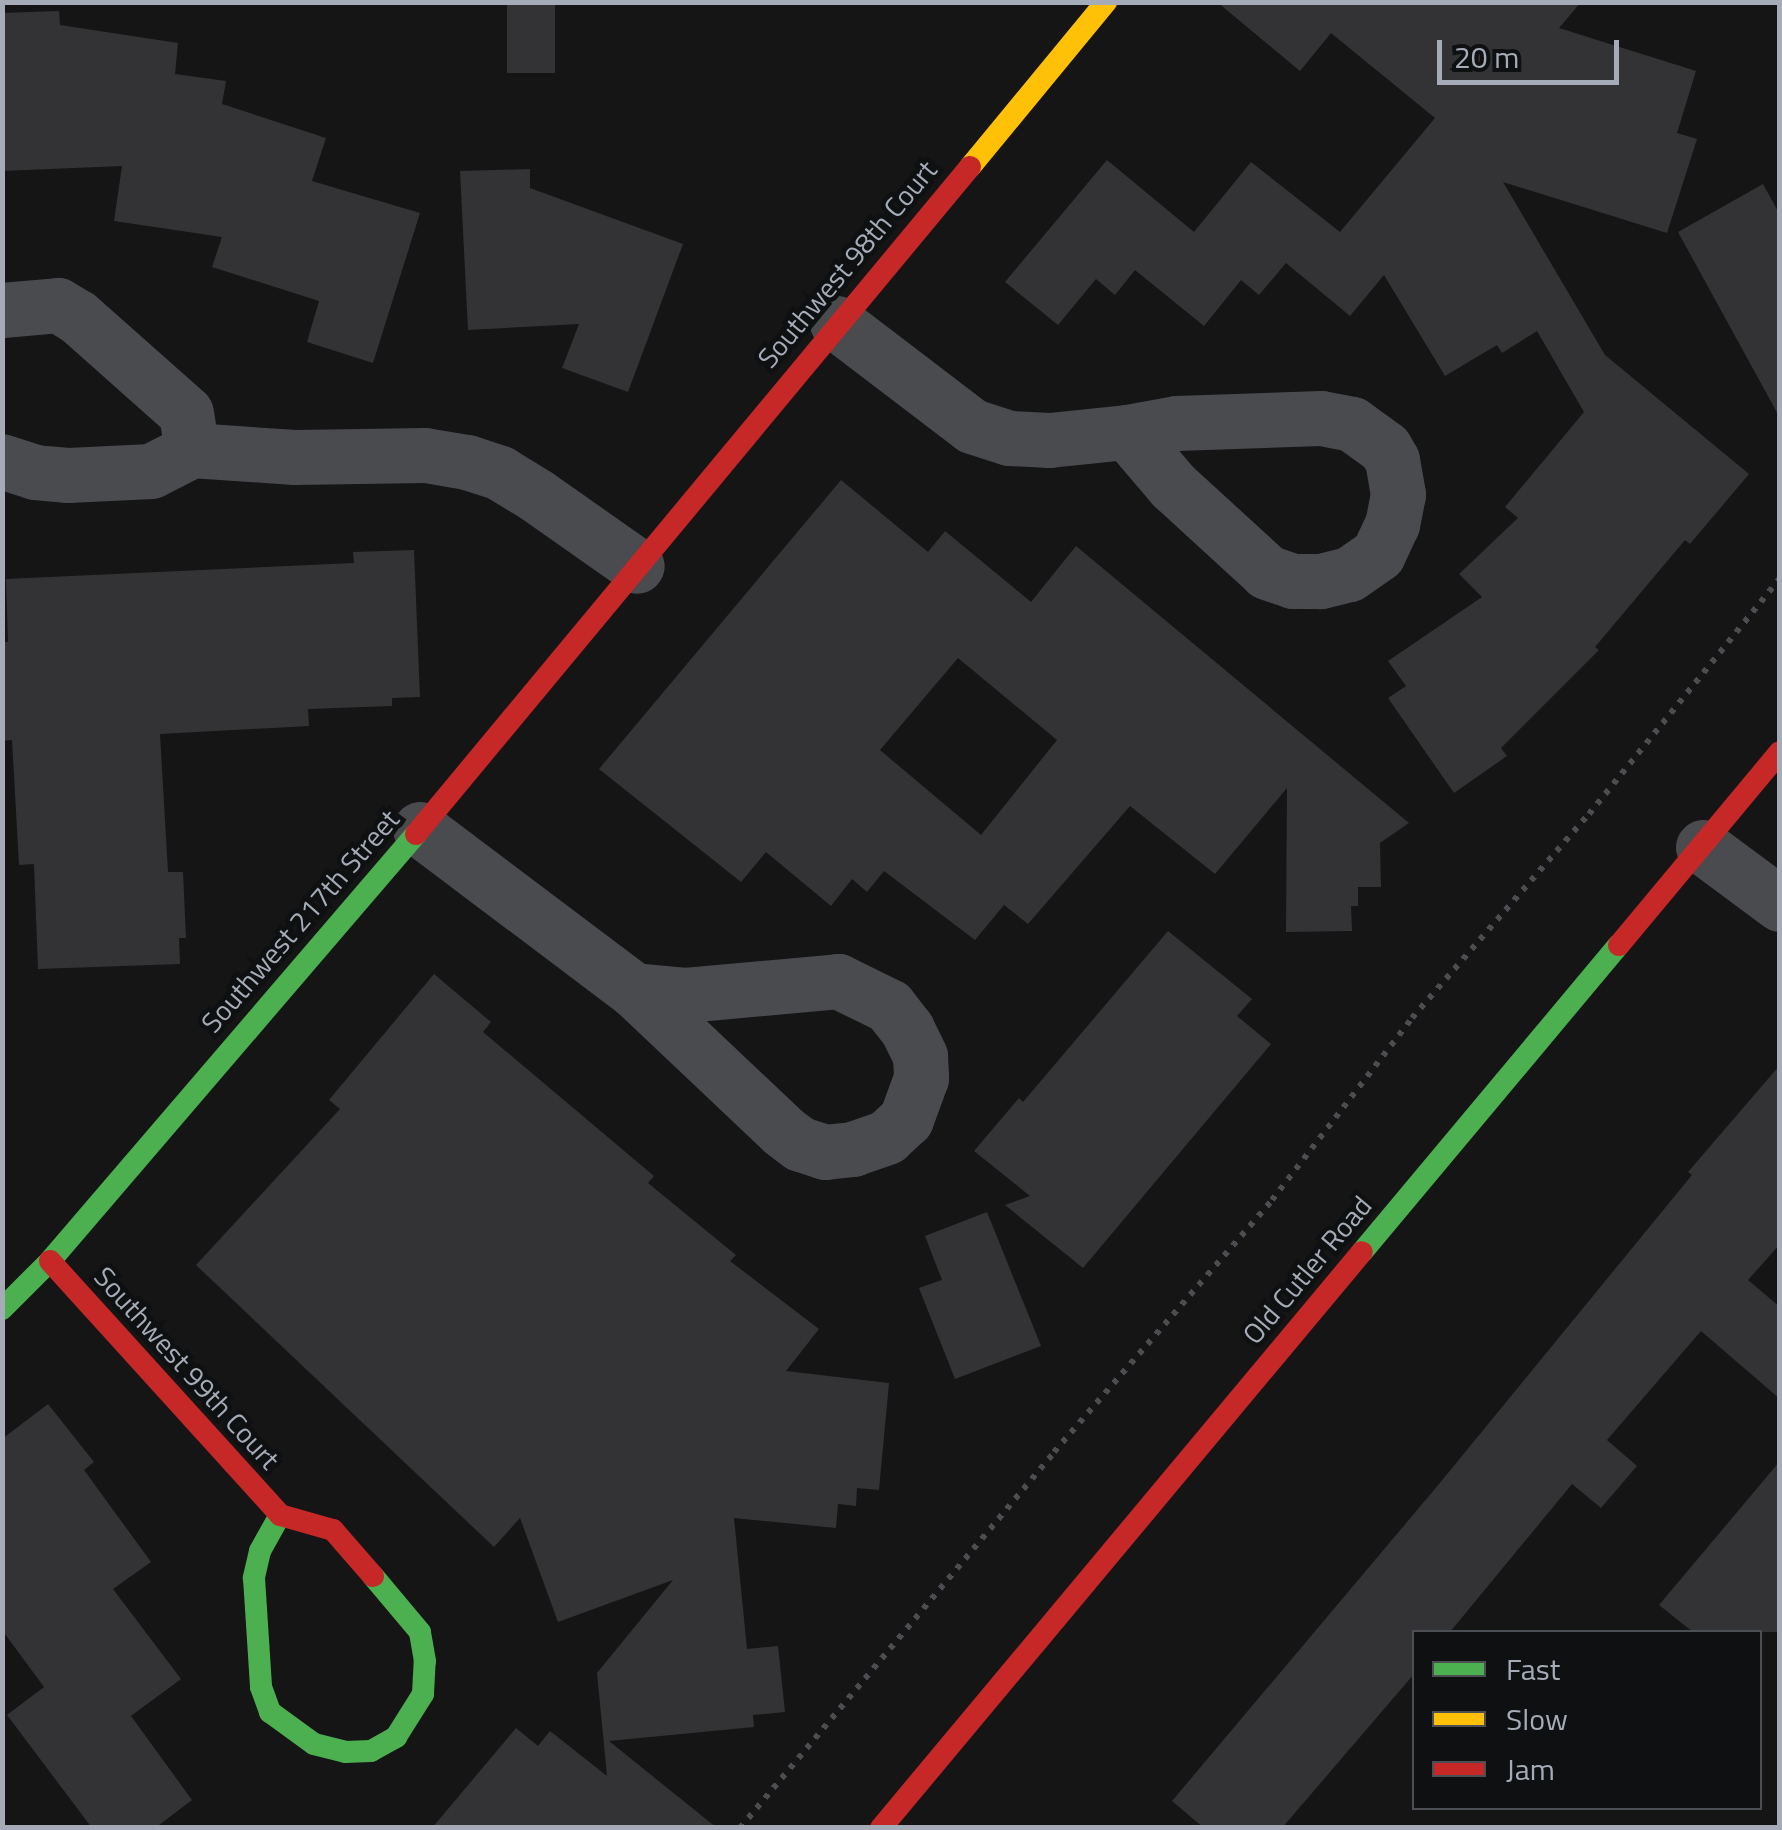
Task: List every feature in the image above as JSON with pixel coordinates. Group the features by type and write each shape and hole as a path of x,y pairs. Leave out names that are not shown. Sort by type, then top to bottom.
{"street":[{"name":"Southwest 98th Court","path":"637,566 1106,2"},
{"path":"2,310 58,305 78,316 186,414 192,450"},
{"path":"837,324 972,426 1009,438 1049,440 1176,424 1303,418 1352,424 1374,436 1392,460 1398,494 1392,524 1378,554 1349,574 1320,582 1268,572 1173,486 1128,432"},
{"path":"2,461 68,476 151,471 192,450 295,458 425,455 500,473 637,566"},
{"name":"Southwest 217th Street","path":"2,1310 50,1262 420,829 637,566"},
{"name":"Old Cutler Road","path":"881,1828 1780,752"},
{"path":"420,829 634,990 800,1144 825,1152 853,1149 887,1137 906,1119 914,1102 921,1078 920,1056 898,1018 865,991 838,982 685,994 634,990"},
{"path":"1703,847 1780,904"},
{"name":"Southwest 99th Court","path":"50,1262 280,1514"},
{"path":"280,1514 333,1530 420,1632 426,1661 422,1694 396,1737 371,1752 314,1744 270,1712 261,1687 254,1578 260,1551 280,1514"}],"path":[{"path":"740,1828 1054,1452 1272,1200 1412,1018 1600,800 1780,578"}],"building":[{"path":"507,2 555,2 555,73 507,73"},
{"path":"1217,2 1581,2 1559,28 1696,71 1677,133 1697,139 1667,233 1503,182 1605,355 1749,474 1690,544 1685,540 1595,647 1599,650 1501,748 1507,756 1454,793 1388,698 1406,686 1388,661 1482,597 1459,574 1518,518 1505,507 1584,412 1537,331 1502,353 1497,345 1445,376 1384,275 1350,316 1286,263 1259,295 1241,280 1204,326 1135,270 1115,295 1096,279 1058,325 1005,282 1107,160 1194,232 1251,162 1340,232 1435,118 1331,33 1300,71"},
{"path":"59,11 60,25 178,43 175,74 226,81 222,104 326,138 312,181 420,213 373,363 307,342 319,301 212,267 222,237 114,221 122,166 2,171 2,13"},
{"path":"530,169 530,188 683,244 628,392 562,368 579,324 468,330 460,171"},
{"path":"1763,184 1780,215 1780,418 1678,232"},
{"path":"841,480 928,552 945,531 1031,602 1076,546 1409,823 1380,843 1381,887 1358,887 1358,906 1351,906 1352,931 1286,932 1287,788 1215,874 1130,806 1028,924 1004,905 975,940 884,871 867,892 852,879 831,906 766,852 741,882 599,769","holes":["958,658 1057,740 981,835 880,750"]},
{"path":"414,550 420,697 392,698 392,706 308,709 309,726 160,734 168,872 183,872 186,938 179,938 180,964 38,969 34,864 19,865 12,740 2,741 2,642 8,642 6,579 354,563 353,552"},
{"path":"1168,931 1252,999 1237,1016 1271,1044 1083,1268 1005,1205 1030,1196 974,1151 1019,1098 1023,1102"},
{"path":"434,974 491,1022 483,1032 654,1176 648,1183 736,1255 730,1261 819,1329 786,1371 889,1383 879,1490 857,1488 856,1506 838,1504 836,1528 734,1518 747,1649 778,1646 785,1712 753,1715 754,1727 609,1741 717,1828 432,1828 516,1728 538,1746 550,1731 607,1776 597,1673 673,1580 558,1622 520,1518 494,1547 196,1265 340,1109 329,1100"},
{"path":"1780,1065 1780,1244 1748,1280 1780,1307 1780,1399 1701,1331 1607,1440 1637,1466 1601,1508 1572,1484 1452,1630 1412,1630 1412,1676 1282,1828 1204,1828 1172,1801 1439,1484 1692,1175 1688,1172"},
{"path":"987,1212 1041,1346 955,1379 919,1288 942,1280 925,1236"},
{"path":"48,1404 94,1462 84,1470 151,1562 113,1589 181,1679 131,1716 192,1800 155,1828 92,1828 7,1715 44,1687 2,1630 2,1439"},
{"path":"1780,1461 1780,1632 1690,1630 1659,1605"}],"traffic: fast":[{"path":"2,1309 50,1261 416,834"},
{"path":"1362,1252 1619,945"},
{"path":"280,1515 260,1551 254,1578 261,1687 270,1712 314,1744 345,1752 371,1751 396,1737 423,1694 425,1661 420,1632 373,1576"}],"traffic: slow":[{"path":"970,167 1106,2"}],"traffic: jam":[{"path":"416,834 970,167"},
{"path":"1619,945 1780,752"},
{"path":"881,1828 1362,1252"},
{"path":"50,1261 280,1515 333,1530 373,1576"}]}
